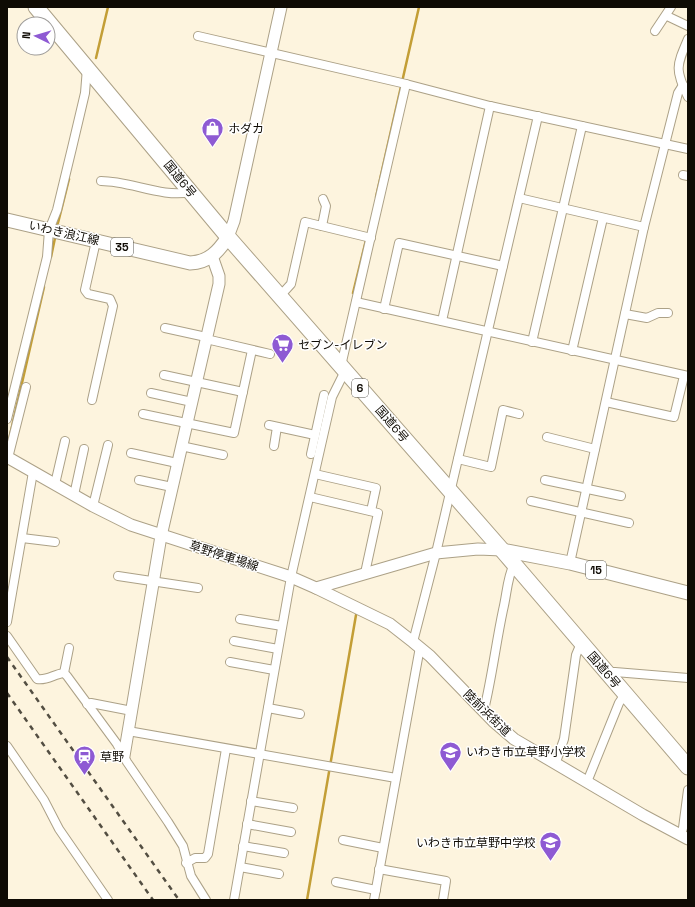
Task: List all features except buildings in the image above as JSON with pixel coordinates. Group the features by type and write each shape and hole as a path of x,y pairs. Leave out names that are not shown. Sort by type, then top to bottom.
{"highway":[{"name":"国道6号","path":"36,7 228,237 450,490 688,767"}],"main road":[{"name":"いわき浪江線","path":"7,220 190,263 199,263 212,256 218,251 228,237"},
{"name":"15","path":"502,550 570,563 688,593"}],"street":[{"path":"228,237 234,221 281,7"},
{"path":"655,31 667,16 671,7"},
{"path":"667,16 688,26"},
{"path":"198,36 403,83 490,106 688,149"},
{"path":"688,39 678,66 678,74 688,97"},
{"path":"7,419 47,257 49,230 57,210 85,92 87,67"},
{"path":"311,454 343,369 403,83"},
{"path":"570,563 644,227 678,93 683,85"},
{"path":"442,321 490,106"},
{"path":"374,900 396,778 416,644 486,332 538,116"},
{"path":"532,342 582,126"},
{"path":"101,181 114,181 177,195 191,192"},
{"path":"519,198 644,227"},
{"path":"322,226 326,206 323,199"},
{"path":"572,351 603,218"},
{"path":"280,296 291,284 305,222 371,238"},
{"path":"92,400 113,306 110,299 88,294 85,290 96,241"},
{"path":"384,309 399,243 503,266"},
{"path":"124,756 161,536 219,284 219,276 212,256"},
{"path":"356,302 686,376 674,418 606,402"},
{"path":"625,314 647,318 658,313 668,313"},
{"path":"165,328 270,354"},
{"path":"143,414 234,433 252,350"},
{"path":"164,375 243,392"},
{"path":"8,458 26,387"},
{"path":"151,393 192,402"},
{"path":"234,900 291,578 315,474 318,434 324,395"},
{"path":"458,459 491,467 503,410 519,414"},
{"path":"274,446 273,426 318,434"},
{"path":"547,438 595,449"},
{"path":"55,484 65,441"},
{"path":"93,506 108,445"},
{"path":"181,446 223,455"},
{"path":"74,495 84,449"},
{"path":"131,453 178,463"},
{"name":"草野停車場線","path":"8,458 93,506 131,525 291,578 316,588"},
{"path":"7,622 33,472"},
{"path":"315,474 376,488 371,511"},
{"path":"139,480 172,487"},
{"path":"545,480 621,496"},
{"path":"310,497 378,513 366,573"},
{"path":"532,501 629,523"},
{"path":"22,538 55,542"},
{"path":"316,588 436,553 482,549 502,550"},
{"path":"484,710 493,671 500,619 510,572 514,564"},
{"path":"118,576 198,588"},
{"name":"陸前浜街道","path":"316,588 390,624 416,644 514,739 556,762 643,815 684,837"},
{"path":"240,619 282,626"},
{"path":"7,636 37,679 43,680 64,673"},
{"path":"234,641 278,649"},
{"path":"556,762 564,739 576,655 581,643"},
{"path":"69,648 64,673 117,744 183,846 186,863 191,876 206,900"},
{"path":"230,662 274,670"},
{"path":"606,672 688,678"},
{"path":"587,782 619,703 625,694"},
{"path":"87,704 91,703 132,711"},
{"path":"268,708 300,714"},
{"path":"128,731 396,778"},
{"path":"7,746 44,800 59,829 108,900"},
{"path":"186,863 195,858 205,858 208,854 226,749"},
{"path":"684,837 683,828 688,790"},
{"path":"251,801 293,808"},
{"path":"247,824 292,832"},
{"path":"343,840 383,848"},
{"path":"243,846 284,853"},
{"path":"240,867 279,874"},
{"path":"379,869 446,881 443,900"},
{"path":"336,882 376,890"}],"waterway":[{"path":"96,58 108,7"},
{"path":"376,197 419,7"},
{"path":"58,223 69,179"},
{"path":"51,257 55,238"},
{"path":"353,293 366,240"},
{"path":"8,444 44,287"},
{"path":"307,900 356,615"}],"railway":[{"path":"7,657 179,900"},
{"path":"7,693 153,900"}],"place":[{"name":"ホダカ","path":"212,148"},
{"name":"セブン-イレブン","path":"283,364"},
{"name":"いわき市立草野小学校","path":"450,772"},
{"name":"草野","path":"84,776"},
{"name":"いわき市立草野中学校","path":"551,862"}]}
